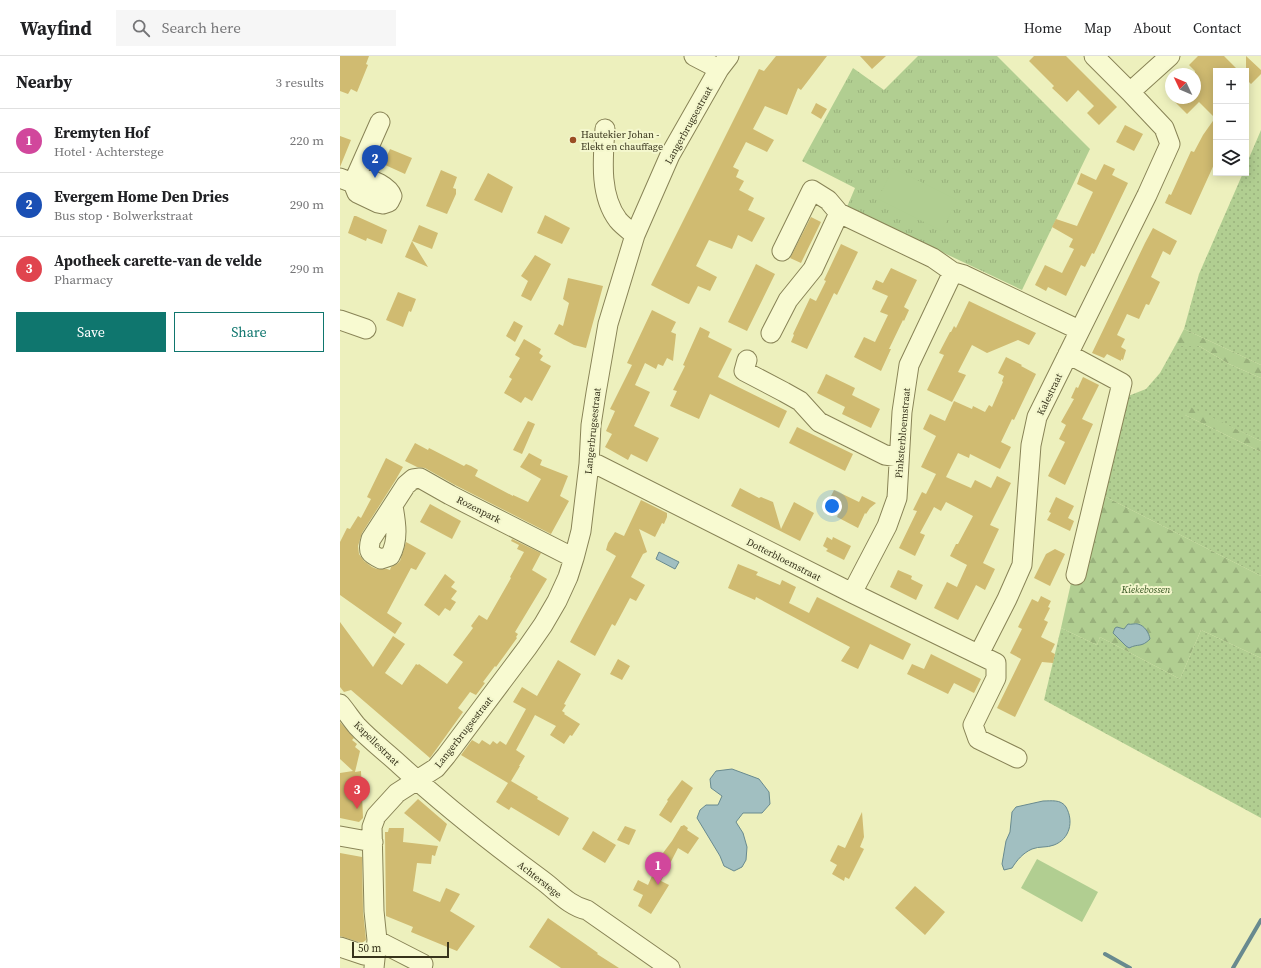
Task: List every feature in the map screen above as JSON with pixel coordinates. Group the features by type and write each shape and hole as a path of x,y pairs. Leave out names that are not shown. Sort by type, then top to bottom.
{"street":[{"path":"694,56 724,62"},
{"name":"Kalestraat","path":"979,654 1007,599 1022,565 1031,445 1037,417 1147,195 1170,144 1164,128 1094,56"},
{"path":"1130,92 1170,56"},
{"name":"Langerbrugsestraat","path":"375,954 372,827 376,816 397,793 436,768 528,648 557,601 568,577 581,531 589,464 593,412 608,324 635,235 670,155 724,62"},
{"path":"347,180 380,122"},
{"path":"605,129 603,148 605,185 613,212 635,235"},
{"path":"782,251 812,190 828,200 840,213 933,258 953,272 964,275 1079,330"},
{"path":"771,333 788,300 813,269 840,213"},
{"name":"Pinksterbloemstraat","path":"852,593 887,526 897,498 902,412 909,365 953,272"},
{"path":"340,320 366,329"},
{"path":"1068,354 1122,383 1076,574"},
{"path":"747,360 744,372 800,401 819,422 885,455 899,457"},
{"name":"Dotterbloemstraat","path":"589,464 598,465 852,593 979,654"},
{"name":"Rozenpark","path":"393,506 406,485 413,479 420,478 450,495 574,558"},
{"path":"979,654 996,663 996,678 973,725 978,739 1017,758"},
{"name":"Kapellestraat","path":"340,704 357,726 417,781"},
{"name":"Achterstege","path":"417,781 512,858 551,886 557,893 579,908 587,910 670,968"},
{"path":"340,836 372,842"},
{"path":"340,946 364,955 375,954 384,944 424,964 422,968"}],"green space":[{"path":"918,56 997,56 1090,149 1022,290 847,207 855,188 802,161 853,68 884,90"},
{"path":"1261,130 1261,365 1184,329 1199,274 1242,176 1249,176 1249,158"},
{"path":"893,168 957,200 942,231 878,199"},
{"path":"1184,329 1261,365 1261,378 1229,364 1199,346 1175,346"},
{"path":"1175,346 1199,346 1229,364 1261,378 1261,441 1188,407 1185,415 1261,452 1261,576 1102,495 1123,398 1146,389 1160,373"},
{"path":"1188,406 1261,441 1261,452 1185,415 1182,412"},
{"name":"Kiekebossen","path":"1102,495 1261,576 1261,658 1201,630 1180,679 1100,637 1097,645 1061,628 1071,583 1076,578"},
{"path":"1061,628 1097,645 1100,637 1180,679 1201,630 1261,658 1261,818 1044,700"},
{"path":"1037,859 1098,892 1082,922 1021,888"}],"water":[{"path":"659,552 679,562 675,569 656,559"},
{"path":"1128,624 1143,626 1148,632 1150,639 1147,642 1129,648 1126,646 1113,633 1115,628 1117,627 1124,629"},
{"path":"732,769 759,779 769,792 770,804 762,813 743,813 736,822 743,833 747,847 746,860 742,867 734,871 724,866 720,856 697,818 700,810 706,805 718,805 722,796 711,788 710,779 716,771"},
{"path":"1043,801 1059,802 1064,804 1070,818 1067,834 1054,845 1035,848 1029,851 1020,857 1012,868 1004,870 1002,864 1006,841 1010,832 1012,812 1016,807"}],"building":[{"path":"340,56 369,56 366,64 368,65 357,92 351,89 348,94 340,91"},
{"path":"776,56 827,56 801,90 798,88 787,115 765,106 753,129 774,140 767,152 746,142 733,167 739,170 736,177 744,181 739,190 754,198 748,210 765,218 752,242 738,235 732,249 709,240 696,266 717,277 710,291 698,286 689,304 686,303 651,285 759,69 764,71"},
{"path":"860,56 886,56 872,69"},
{"path":"1034,56 1066,56 1117,107 1099,125 1087,113 1094,106 1078,90 1067,102 1052,88 1054,86 1029,61"},
{"path":"1198,56 1224,56 1236,68 1213,68 1213,116 1201,104 1201,68 1192,68 1189,65"},
{"path":"1246,56 1261,70 1261,74 1251,84 1249,82 1249,68 1246,68"},
{"path":"816,103 827,109 821,119 811,113"},
{"path":"1177,104 1197,104 1187,114"},
{"path":"1213,121 1213,167 1191,215 1165,203 1169,194 1171,195 1191,151 1194,152"},
{"path":"1125,125 1143,134 1134,151 1116,142"},
{"path":"340,136 351,140 340,167"},
{"path":"390,149 412,158 405,174 383,164"},
{"path":"1104,164 1115,169 1112,175 1128,183 1094,254 1092,253 1085,267 1081,265 1066,296 1048,287 1046,291 1035,285 1045,265 1062,273 1074,249 1069,247 1073,239 1052,227 1056,219 1077,226 1093,192 1077,184 1081,173 1096,180"},
{"path":"441,170 457,177 453,188 456,189 456,194 447,214 426,206"},
{"path":"488,173 513,187 502,213 474,200"},
{"path":"545,215 570,228 562,244 537,233"},
{"path":"354,216 387,230 382,244 367,238 366,241 348,233"},
{"path":"811,217 821,222 801,263 790,258"},
{"path":"419,225 438,233 432,249 412,241"},
{"path":"1153,228 1177,241 1170,255 1163,251 1151,277 1160,282 1149,305 1146,304 1139,319 1127,314 1117,335 1125,339 1121,347 1126,350 1123,360 1121,359 1121,361 1107,354 1104,358 1092,353 1145,243"},
{"path":"412,241 428,267 405,257"},
{"path":"841,244 858,252 837,295 834,293 807,349 791,342 794,335 793,334 810,298 816,301"},
{"path":"535,255 551,264 531,301 521,296 528,281 521,276"},
{"path":"756,264 775,274 747,331 728,322"},
{"path":"891,268 917,280 904,307 909,310 889,349 891,349 881,371 854,357 864,337 875,342 888,315 880,312 888,296 872,289 876,280 883,283"},
{"path":"568,278 603,286 586,348 574,345 554,334 559,324 563,326 569,303 563,299"},
{"path":"398,292 416,299 411,312 409,311 403,327 386,320"},
{"path":"969,301 1036,333 1029,345 1018,340 987,353 972,345 958,372 966,375 952,402 927,390 944,355 939,353 954,326 956,328"},
{"path":"652,310 676,322 671,332 676,334 673,361 667,358 663,366 658,364 656,369 645,363 635,385 650,392 634,426 659,438 647,462 631,454 628,460 605,447 612,434 606,431 615,411 610,409 632,365 627,363"},
{"path":"514,321 523,326 515,342 506,336"},
{"path":"700,327 710,332 708,337 732,349 718,377 787,411 779,428 710,394 699,419 670,406 677,391 673,390 685,366 683,365"},
{"path":"524,339 541,349 539,353 543,356 540,360 551,366 532,401 525,397 521,403 504,393 512,379 509,377 520,358 515,355"},
{"path":"1006,357 1036,374 1014,420 1012,419 1001,442 1011,447 1000,469 970,454 969,458 958,453 946,477 971,488 975,480 991,488 997,476 1011,483 990,525 999,529 983,563 995,569 985,590 976,585 958,620 934,608 947,582 957,587 967,565 950,556 973,516 946,502 941,511 934,507 920,533 925,535 915,556 899,548 917,511 913,510 922,492 926,494 936,474 921,467 936,436 923,429 930,414 945,421 954,401 972,409 973,406 985,412 989,405 992,407 1003,382 1004,376 998,373"},
{"path":"826,374 855,388 852,395 880,409 871,428 842,414 845,407 817,393"},
{"path":"1083,377 1099,385 1082,419 1093,424 1065,485 1048,476 1065,442 1059,439 1066,425 1061,422 1074,399 1071,398 1076,387 1078,388"},
{"path":"528,421 535,424 522,454 513,450"},
{"path":"797,427 853,454 845,471 789,443"},
{"path":"415,443 428,450 429,448 464,466 466,464 471,466 478,470 475,476 513,496 528,502 541,479 520,467 529,453 542,460 540,465 568,476 560,496 569,501 551,534 425,468 417,467 405,461"},
{"path":"386,458 403,467 362,533 358,546 359,554 364,561 372,567 390,570 391,567 400,561 406,542 426,553 416,570 411,568 387,613 402,623 395,634 340,595 340,542 347,528 350,529 358,516 361,518 371,499 367,497"},
{"path":"740,488 759,498 761,497 773,502 781,529 794,502 814,513 800,541 731,506"},
{"path":"834,490 859,502 862,496 876,503 866,514 865,513 858,528 837,517 840,510 827,504"},
{"path":"1056,497 1074,506 1068,518 1074,521 1070,531 1047,520"},
{"path":"641,500 667,513 667,517 664,524 662,523 655,537 639,529 647,552 643,554 631,577 645,585 636,601 630,598 615,626 612,624 595,656 570,642 616,556 606,550 608,543 615,532 624,536"},
{"path":"430,504 461,521 452,539 420,522"},
{"path":"827,537 832,540 833,537 851,546 844,560 826,551 828,549 823,546"},
{"path":"512,539 541,553 532,570 547,579 515,632 518,634 516,637 517,638 483,682 485,683 476,695 470,692 458,708 463,712 430,758 351,690 344,692 340,687 340,622 373,667 393,636 405,644 385,673 402,685 416,664 419,664 447,684 463,662 453,655 473,628 471,626 479,615 487,620 524,552 517,549 519,545 511,541"},
{"path":"1055,549 1065,554 1050,586 1034,578 1046,554"},
{"path":"738,564 758,572 756,575 780,585 782,580 796,587 789,603 809,613 817,597 911,644 903,660 870,644 858,669 841,661 850,647 756,597 755,600 728,588"},
{"path":"898,570 912,576 911,579 923,585 916,600 890,587"},
{"path":"445,574 455,582 451,587 457,591 451,599 456,602 450,611 445,608 439,616 424,605"},
{"path":"1041,596 1051,601 1048,607 1050,608 1044,620 1048,622 1041,637 1055,644 1051,652 1055,654 1053,663 1042,662 1015,717 997,708 1021,659 1010,653 1022,629 1018,627 1032,599 1038,602"},
{"path":"931,654 981,679 974,693 954,683 948,694 907,674 912,664 924,669"},
{"path":"618,659 630,666 622,680 610,674"},
{"path":"558,660 581,674 564,704 566,705 562,711 565,713 564,714 580,724 572,736 570,735 564,744 550,735 556,726 535,715 516,750 525,756 511,781 569,818 559,836 511,807 509,810 496,802 508,783 461,755 472,740 479,744 482,740 490,745 493,741 497,744 500,741 506,745 526,709 513,702 522,687 537,696"},
{"path":"340,722 354,738 352,740 357,744 355,747 360,751 355,772 361,771 363,818 359,822 340,818 340,773 353,771 340,759"},
{"path":"682,780 693,788 671,823 659,815 668,801 667,800"},
{"path":"418,799 447,824 440,842 404,813"},
{"path":"862,812 864,837 860,847 864,849 849,879 845,877 844,881 832,874 837,865 830,861 838,845 845,848"},
{"path":"684,825 688,828 687,830 699,838 688,854 678,848 661,881 669,885 651,914 638,906 643,895 633,890 638,880 648,885 658,862 657,861 681,826"},
{"path":"625,826 636,830 629,845 617,840"},
{"path":"389,828 404,828 403,842 438,846 435,856 432,855 431,864 417,863 413,891 440,902 446,888 460,894 450,911 475,926 457,951 411,932 413,927 386,916 385,832 388,832"},
{"path":"593,831 616,845 605,863 582,849"},
{"path":"340,853 362,857 363,911 366,940 362,943 340,936"},
{"path":"915,886 945,912 925,935 895,908"},
{"path":"548,918 598,953 597,954 619,968 561,968 529,947"}],"waterway":[{"path":"1233,968 1261,920"},
{"path":"1105,954 1130,968"}],"place":[{"name":"Hautekier Johan - Elekt en chauffage","path":"573,140"},
{"name":"Evergem Home Den Dries","path":"375,178"},
{"name":"Apotheek carette-van de velde","path":"357,809"},
{"name":"Eremyten Hof","path":"658,885"}]}
